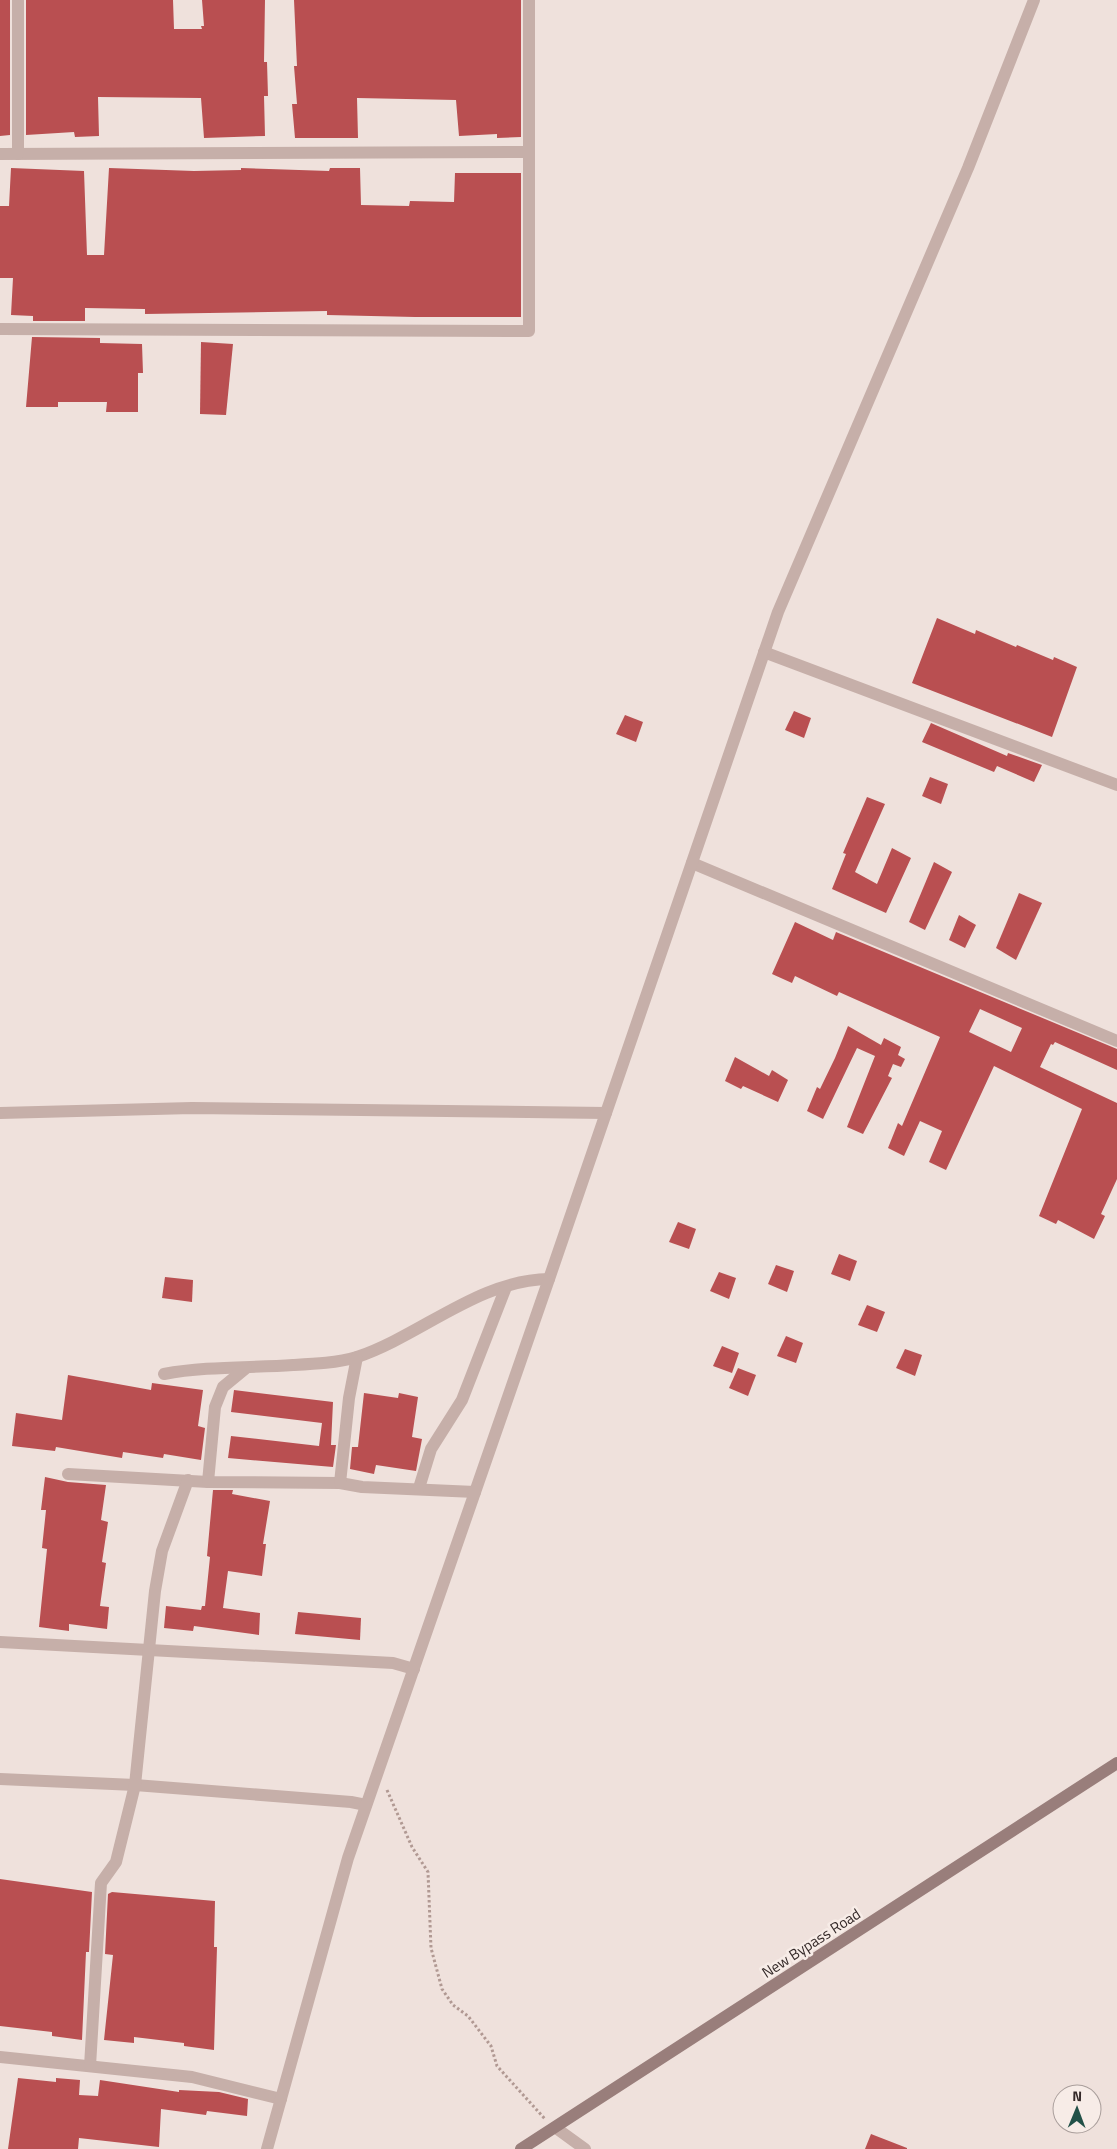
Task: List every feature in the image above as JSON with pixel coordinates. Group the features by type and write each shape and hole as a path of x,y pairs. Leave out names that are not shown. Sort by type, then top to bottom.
{"main road":[{"name":"New Bypass Road","path":"521,2149 1117,1763"}],"street":[{"path":"18,0 18,154"},
{"path":"0,328 529,331 529,0"},
{"path":"268,2149 348,1858 778,612 968,168 1034,0"},
{"path":"0,154 529,152"},
{"path":"764,652 1117,785"},
{"path":"692,863 1117,1040"},
{"path":"0,1113 192,1108 606,1112"},
{"path":"164,1374 322,1364 357,1357 428,1323 465,1302 532,1280 549,1279"},
{"path":"419,1488 431,1450 462,1400 506,1288"},
{"path":"340,1483 349,1398 357,1357"},
{"path":"208,1482 215,1407 223,1387 246,1368"},
{"path":"68,1474 208,1482 340,1483 362,1487 419,1488 475,1492"},
{"path":"90,2066 101,1883 116,1862 135,1785 162,1551 188,1480"},
{"path":"0,1642 393,1663 414,1669"},
{"path":"0,1779 135,1785 352,1802 366,1805"},
{"path":"0,2057 192,2077 281,2099"},
{"path":"556,2128 585,2149"}],"path":[{"path":"378,1771 412,1847 428,1872 431,1948 442,1989 453,2006 468,2016 491,2046 497,2066 525,2099 556,2128"}],"building":[{"path":"0,0 10,0 10,135 0,136"},
{"path":"26,0 173,0 174,29 202,29 201,26 204,26 202,0 265,0 264,62 267,62 268,96 264,96 265,136 204,138 201,98 98,97 99,136 75,137 74,132 26,135"},
{"path":"294,0 521,0 521,137 497,138 497,134 459,136 456,100 357,98 358,138 295,138 292,104 297,104 294,66 297,66"},
{"path":"11,168 84,171 87,255 104,255 109,168 194,171 241,170 241,168 329,171 330,168 360,168 361,205 409,206 410,201 454,202 455,173 521,173 521,317 327,315 327,311 145,314 145,309 85,308 85,321 33,321 33,316 11,315 13,278 0,278 0,206 9,206"},
{"path":"32,337 100,338 100,343 142,344 143,373 138,373 138,412 106,412 107,402 58,402 58,407 26,407"},
{"path":"201,342 233,344 226,415 200,414"},
{"path":"937,618 975,634 976,630 1016,647 1017,645 1053,660 1054,657 1077,667 1052,737 912,683"},
{"path":"794,711 811,718 804,738 785,730"},
{"path":"625,715 643,722 636,742 616,734"},
{"path":"931,723 1007,756 1008,753 1042,765 1034,782 997,766 994,772 922,742"},
{"path":"930,777 948,784 941,804 922,796"},
{"path":"867,797 885,804 855,872 877,884 892,848 911,858 886,913 832,889 846,854 843,853"},
{"path":"934,862 952,872 925,930 909,922"},
{"path":"1019,893 1042,903 1016,960 996,948"},
{"path":"959,915 976,925 965,948 949,940"},
{"path":"795,922 833,940 836,932 1117,1049 1117,1070 1055,1042 1053,1045 1051,1044 1040,1067 1117,1103 1117,1179 1101,1214 1105,1216 1094,1239 1058,1220 1056,1224 1039,1216 1082,1109 994,1066 946,1170 929,1162 942,1131 920,1121 904,1156 888,1148 898,1123 902,1126 940,1037 839,992 837,996 795,976 792,983 772,974","holes":["980,1009 1022,1028 1011,1052 969,1032"]},
{"path":"848,1026 881,1045 884,1038 901,1047 898,1055 905,1059 901,1067 893,1064 888,1076 892,1078 863,1134 847,1127 875,1056 857,1048 823,1119 807,1111 817,1087 820,1089 835,1058"},
{"path":"735,1057 769,1076 772,1070 788,1080 778,1102 743,1086 741,1089 725,1081"},
{"path":"678,1222 696,1229 689,1249 669,1242"},
{"path":"839,1254 857,1261 850,1281 831,1274"},
{"path":"776,1265 794,1271 787,1292 768,1284"},
{"path":"719,1272 736,1278 729,1299 710,1291"},
{"path":"165,1277 193,1280 192,1302 162,1298"},
{"path":"867,1305 885,1312 877,1332 858,1325"},
{"path":"786,1336 803,1343 796,1363 777,1356"},
{"path":"722,1346 739,1353 732,1373 713,1366"},
{"path":"905,1349 922,1355 915,1376 896,1368"},
{"path":"738,1368 756,1375 748,1396 729,1388"},
{"path":"68,1375 151,1390 152,1383 203,1390 198,1426 205,1428 201,1460 164,1454 163,1458 123,1452 122,1458 56,1447 55,1451 12,1446 16,1413 62,1420"},
{"path":"234,1390 333,1402 331,1445 336,1445 333,1467 228,1458 231,1436 319,1446 322,1423 231,1412"},
{"path":"364,1393 398,1398 399,1393 418,1397 412,1437 422,1439 416,1471 376,1465 374,1474 350,1469 352,1447 358,1447"},
{"path":"45,1477 68,1482 106,1485 101,1520 108,1522 102,1562 106,1563 100,1606 109,1607 107,1629 69,1624 69,1631 39,1627 47,1549 42,1548 46,1510 41,1510"},
{"path":"213,1490 233,1490 232,1494 270,1501 263,1544 266,1544 262,1576 228,1571 223,1608 260,1613 259,1635 194,1626 193,1631 164,1628 166,1606 201,1610 202,1606 205,1606 210,1557 207,1556"},
{"path":"298,1612 361,1618 360,1640 295,1634"},
{"path":"0,1879 92,1892 89,1952 86,1952 82,2040 52,2036 52,2032 0,2026"},
{"path":"112,1892 215,1901 214,1947 217,1947 214,2050 184,2046 184,2043 134,2037 134,2043 104,2040 113,1955 105,1954 108,1894"},
{"path":"18,2078 56,2082 56,2078 80,2080 79,2095 98,2096 100,2080 179,2092 179,2090 219,2092 248,2099 247,2116 207,2111 206,2115 161,2109 159,2147 79,2138 78,2149 8,2149"},
{"path":"871,2134 907,2148 907,2149 865,2149"}]}
